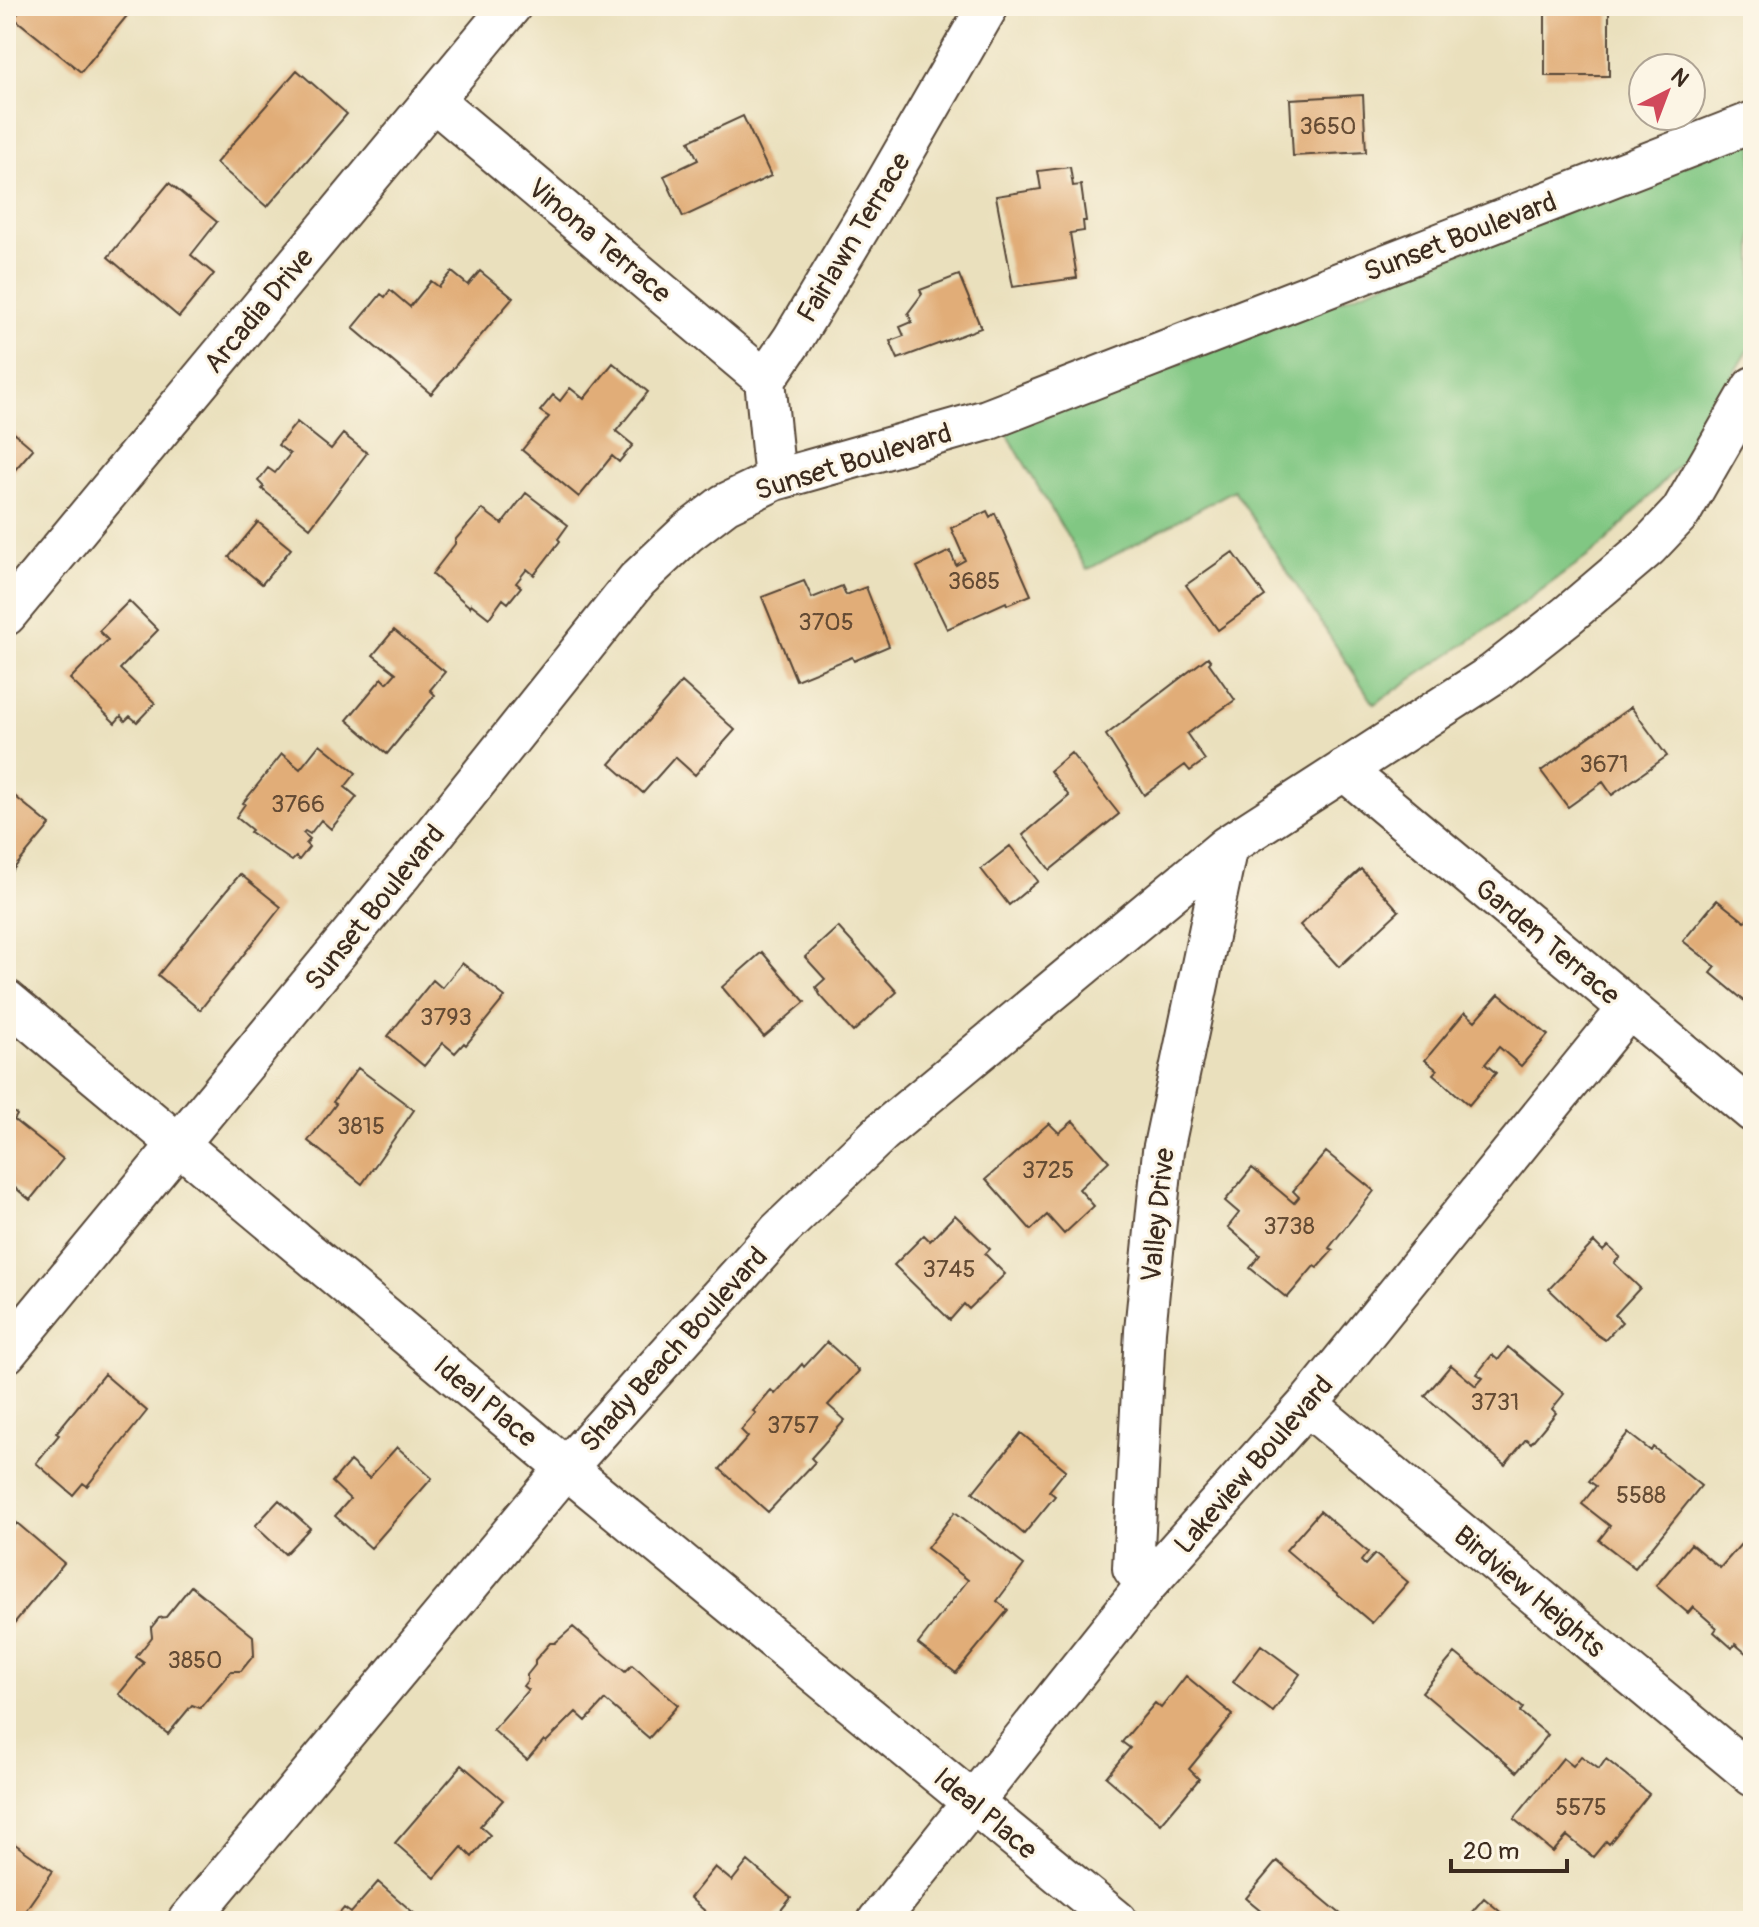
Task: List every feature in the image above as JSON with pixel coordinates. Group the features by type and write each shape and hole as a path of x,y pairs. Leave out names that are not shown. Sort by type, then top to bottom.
{"street":[{"name":"Arcadia Drive","path":"6,615 511,6"},
{"name":"Fairlawn Terrace","path":"765,380 882,190 988,6"},
{"name":"Vinona Terrace","path":"434,101 765,380"},
{"name":"Sunset Boulevard","path":"6,1353 435,833 637,580 687,533 725,504 775,480 987,420 1753,122"},
{"path":"765,380 775,480"},
{"path":"1344,770 1493,674 1648,547 1681,512 1753,387"},
{"name":"Shady Beach Boulevard","path":"188,1921 566,1468 778,1232 882,1132 1227,846 1344,770"},
{"name":"Garden Terrace","path":"1344,770 1753,1112"},
{"name":"Valley Drive","path":"1146,1585 1133,1568 1145,1331 1163,1151 1227,846"},
{"name":"Ideal Place","path":"6,1000 566,1468 1117,1921"},
{"name":"Lakeview Boulevard","path":"878,1921 1146,1585 1307,1405 1629,1008"},
{"name":"Birdview Heights","path":"1307,1405 1753,1776"}],"green space":[{"path":"1753,138 1753,342 1686,458 1602,546 1486,630 1374,704 1234,490 1087,570 1006,432"}],"building":[{"path":"24,6 135,6 81,72 14,18"},
{"path":"1545,6 1609,6 1609,76 1545,76"},
{"path":"297,70 347,114 267,207 216,163"},
{"path":"1363,95 1366,152 1293,156 1290,99"},
{"path":"743,116 771,176 683,217 664,176 698,160 689,141"},
{"path":"1070,167 1073,186 1081,185 1086,221 1083,221 1084,231 1070,233 1077,278 1013,287 996,196 1041,189 1038,171"},
{"path":"169,183 217,222 191,255 214,274 179,317 108,257"},
{"path":"480,271 513,298 431,394 353,328 381,294 385,297 390,290 410,307 431,281 439,287 452,272 468,285"},
{"path":"959,275 981,328 898,359 890,341 904,336 900,327 912,322 908,313 922,294 920,290"},
{"path":"613,363 648,392 616,431 633,445 619,462 612,456 579,497 522,450 549,417 540,411 553,395 560,401 570,388 584,399"},
{"path":"297,422 331,449 343,434 367,453 310,528 262,489 264,487 258,481 268,468 275,473 290,454 278,445"},
{"path":"6,426 33,449 6,480"},
{"path":"526,493 568,525 534,575 527,569 516,583 521,587 508,603 503,599 489,618 471,604 470,607 432,574 455,540 482,509 502,524"},
{"path":"987,511 990,517 995,513 1031,595 1007,605 1006,602 947,629 917,567 950,551 956,565 965,560 951,528"},
{"path":"258,522 291,549 262,584 229,557"},
{"path":"1233,552 1265,596 1218,630 1186,585"},
{"path":"804,581 812,598 842,586 846,595 866,587 889,646 796,680 762,597"},
{"path":"129,601 158,630 120,669 155,703 137,722 130,716 125,721 121,716 115,723 70,679 108,640 99,631"},
{"path":"394,630 445,672 430,690 435,695 387,754 347,720 382,678 387,683 396,673 373,655"},
{"path":"1208,657 1235,700 1187,734 1205,760 1190,771 1185,765 1144,795 1106,735"},
{"path":"682,682 735,730 695,775 675,757 643,793 610,764"},
{"path":"1631,707 1667,756 1612,795 1603,782 1568,807 1541,771"},
{"path":"320,744 356,773 345,787 357,797 331,829 321,820 310,834 305,831 303,833 310,839 306,844 309,847 299,860 296,857 292,861 250,832 252,830 236,817 243,803 282,754 300,769"},
{"path":"1071,753 1119,814 1050,870 1023,835 1069,796 1050,771"},
{"path":"6,789 50,825 6,878"},
{"path":"1010,846 1038,881 1009,905 981,869"},
{"path":"1361,869 1399,911 1339,967 1300,925"},
{"path":"240,874 281,907 200,1010 158,975"},
{"path":"1717,900 1745,922 1750,915 1753,917 1753,1008 1711,973 1716,967 1683,941"},
{"path":"838,927 897,992 853,1032 820,995 816,987 825,979 805,957"},
{"path":"762,952 805,1002 764,1037 722,987"},
{"path":"462,963 505,997 466,1045 464,1043 455,1053 443,1043 424,1066 388,1036 433,980 442,988"},
{"path":"1499,994 1548,1035 1521,1066 1499,1047 1485,1064 1496,1073 1469,1105 1433,1074 1437,1070 1425,1060 1465,1012 1475,1021"},
{"path":"358,1068 414,1110 362,1184 308,1141"},
{"path":"6,1106 17,1115 14,1120 63,1159 30,1200 6,1180"},
{"path":"1073,1121 1109,1161 1079,1189 1094,1206 1064,1234 1047,1215 1031,1230 986,1179 1049,1123 1059,1133"},
{"path":"1326,1152 1374,1191 1329,1248 1333,1250 1317,1268 1314,1266 1287,1298 1250,1268 1260,1255 1228,1227 1239,1213 1225,1201 1252,1168 1294,1203 1299,1197 1293,1191"},
{"path":"955,1215 990,1249 985,1254 1005,1274 969,1309 964,1304 950,1320 894,1265 924,1235 930,1241"},
{"path":"1594,1242 1603,1251 1608,1246 1620,1257 1614,1263 1640,1288 1615,1315 1622,1322 1605,1340 1549,1289"},
{"path":"827,1342 859,1371 828,1405 845,1420 811,1458 815,1462 768,1512 720,1469 748,1437 741,1430 756,1413 753,1411 771,1390 775,1394"},
{"path":"1508,1347 1564,1394 1552,1409 1556,1413 1531,1443 1526,1439 1505,1465 1425,1396 1451,1365 1476,1386 1483,1378 1477,1374 1492,1355 1498,1360"},
{"path":"104,1374 147,1411 87,1486 83,1483 73,1495 36,1463"},
{"path":"1021,1433 1066,1470 1049,1491 1055,1496 1024,1534 973,1492"},
{"path":"1628,1433 1651,1451 1653,1447 1701,1486 1635,1568 1599,1540 1610,1526 1582,1504 1596,1486 1589,1481"},
{"path":"397,1447 432,1478 371,1548 335,1516 350,1499 332,1482 350,1461 369,1478"},
{"path":"279,1500 310,1528 285,1554 255,1526"},
{"path":"1320,1511 1368,1552 1361,1561 1365,1565 1375,1554 1408,1582 1372,1623 1286,1550"},
{"path":"955,1512 1024,1565 997,1601 1008,1610 956,1673 918,1644 968,1580 927,1548"},
{"path":"17,1523 64,1563 6,1633 6,1537"},
{"path":"1742,1543 1753,1552 1753,1659 1735,1644 1732,1648 1714,1632 1717,1628 1693,1607 1688,1613 1656,1586 1691,1544 1720,1568"},
{"path":"191,1586 253,1636 254,1655 241,1671 231,1671 200,1708 192,1705 168,1734 119,1694 144,1663 136,1657 152,1637 151,1628 159,1618 166,1617"},
{"path":"573,1627 625,1672 632,1665 678,1705 649,1738 605,1700 586,1721 576,1712 527,1760 493,1730 528,1690 523,1686 535,1660 550,1643 555,1643"},
{"path":"1261,1645 1300,1674 1273,1712 1233,1682"},
{"path":"1455,1653 1523,1708 1520,1712 1548,1735 1517,1772 1422,1692"},
{"path":"1186,1676 1233,1715 1189,1769 1199,1779 1161,1824 1106,1777 1130,1748 1122,1742 1155,1703 1161,1708"},
{"path":"1581,1756 1599,1769 1606,1759 1649,1794 1609,1844 1606,1841 1593,1857 1567,1836 1553,1852 1514,1819 1563,1758 1573,1766"},
{"path":"462,1765 503,1800 480,1826 490,1835 472,1857 462,1847 435,1878 395,1843"},
{"path":"12,1842 53,1871 18,1921 6,1921 6,1850"},
{"path":"748,1861 791,1898 772,1921 699,1921 706,1912 690,1898 715,1867 732,1881"},
{"path":"1277,1861 1349,1921 1274,1921 1246,1898"},
{"path":"378,1882 423,1921 333,1921 344,1908 351,1913"},
{"path":"1484,1898 1511,1921 1464,1921"}]}
